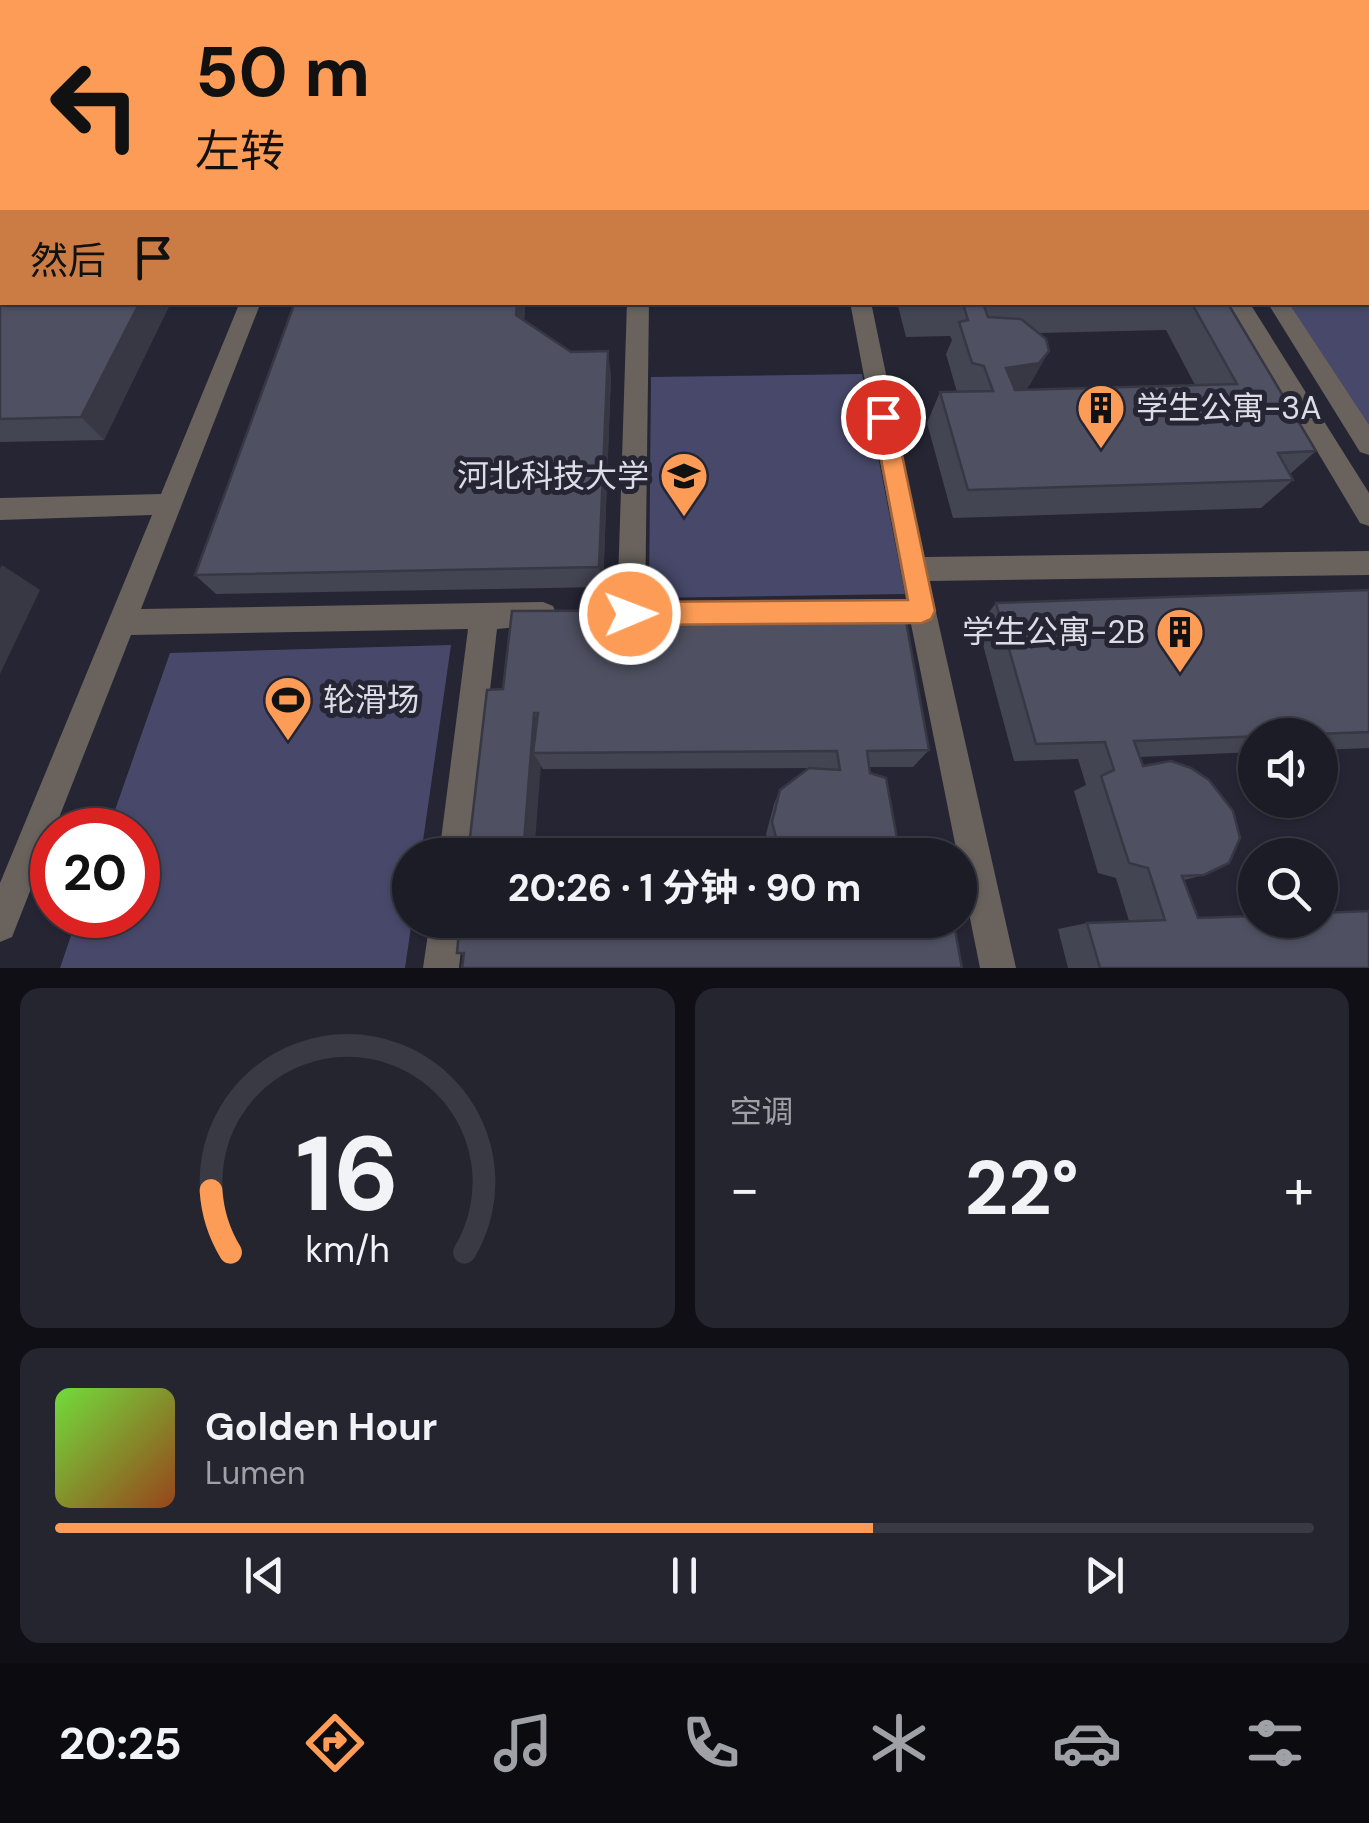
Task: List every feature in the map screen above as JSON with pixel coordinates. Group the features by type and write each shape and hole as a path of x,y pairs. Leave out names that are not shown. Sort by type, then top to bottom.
{"lane":[{"path":"0,926 251,305"},
{"path":"631,614 638,305"},
{"path":"861,305 998,968"},
{"path":"1240,305 1369,515"},
{"path":"1279,305 1369,445"},
{"path":"0,509 170,504"},
{"path":"914,569 1369,562"},
{"path":"844,612 922,611"},
{"path":"123,622 576,615"},
{"path":"457,838 484,616"},
{"path":"441,968 445,938"}],"shaded area":[{"path":"1283,305 1369,305 1369,435"},
{"path":"862,374 905,594 649,598 651,377"},
{"name":"轮滑场","path":"451,645 423,838 392,838 392,938 409,938 405,968 60,968 70,938 160,938 160,808 116,808 170,653"}],"building":[{"path":"0,305 138,305 81,417 0,419"},
{"path":"294,305 517,305 516,315 571,352 608,351 599,567 195,575"},
{"path":"963,305 984,305 988,317 1021,319 1046,339 1049,351 1039,363 1006,368 1015,390 1237,384 1193,305 1229,305 1316,451 1278,453 1293,480 968,490 940,392 993,391 984,366 972,363 959,322 968,320"},
{"path":"1369,590 1369,732 1338,733 1338,718 1238,718 1238,737 1134,741 1143,766 1171,761 1191,768 1209,780 1233,811 1240,838 1229,863 1204,875 1182,876 1198,918 1238,917 1238,938 1338,938 1338,912 1369,911 1369,968 1100,968 1087,923 1165,920 1148,868 1129,863 1101,776 1114,770 1105,742 1036,744 996,603"},
{"path":"904,610 929,750 867,751 870,773 886,778 897,838 776,838 772,822 780,790 809,768 840,770 837,751 533,753 538,713 534,713 524,838 470,838 487,690 503,689 512,611"},
{"path":"458,938 956,938 962,968 462,968 464,953 457,953"}],"place":[{"name":"学生公寓-3A","path":"1101,450"},
{"name":"河北科技大学","path":"684,518"},
{"name":"学生公寓-2B","path":"1180,674"},
{"name":"轮滑场","path":"288,742"}],"route":[{"path":"630,614 922,611 883,417"}]}
